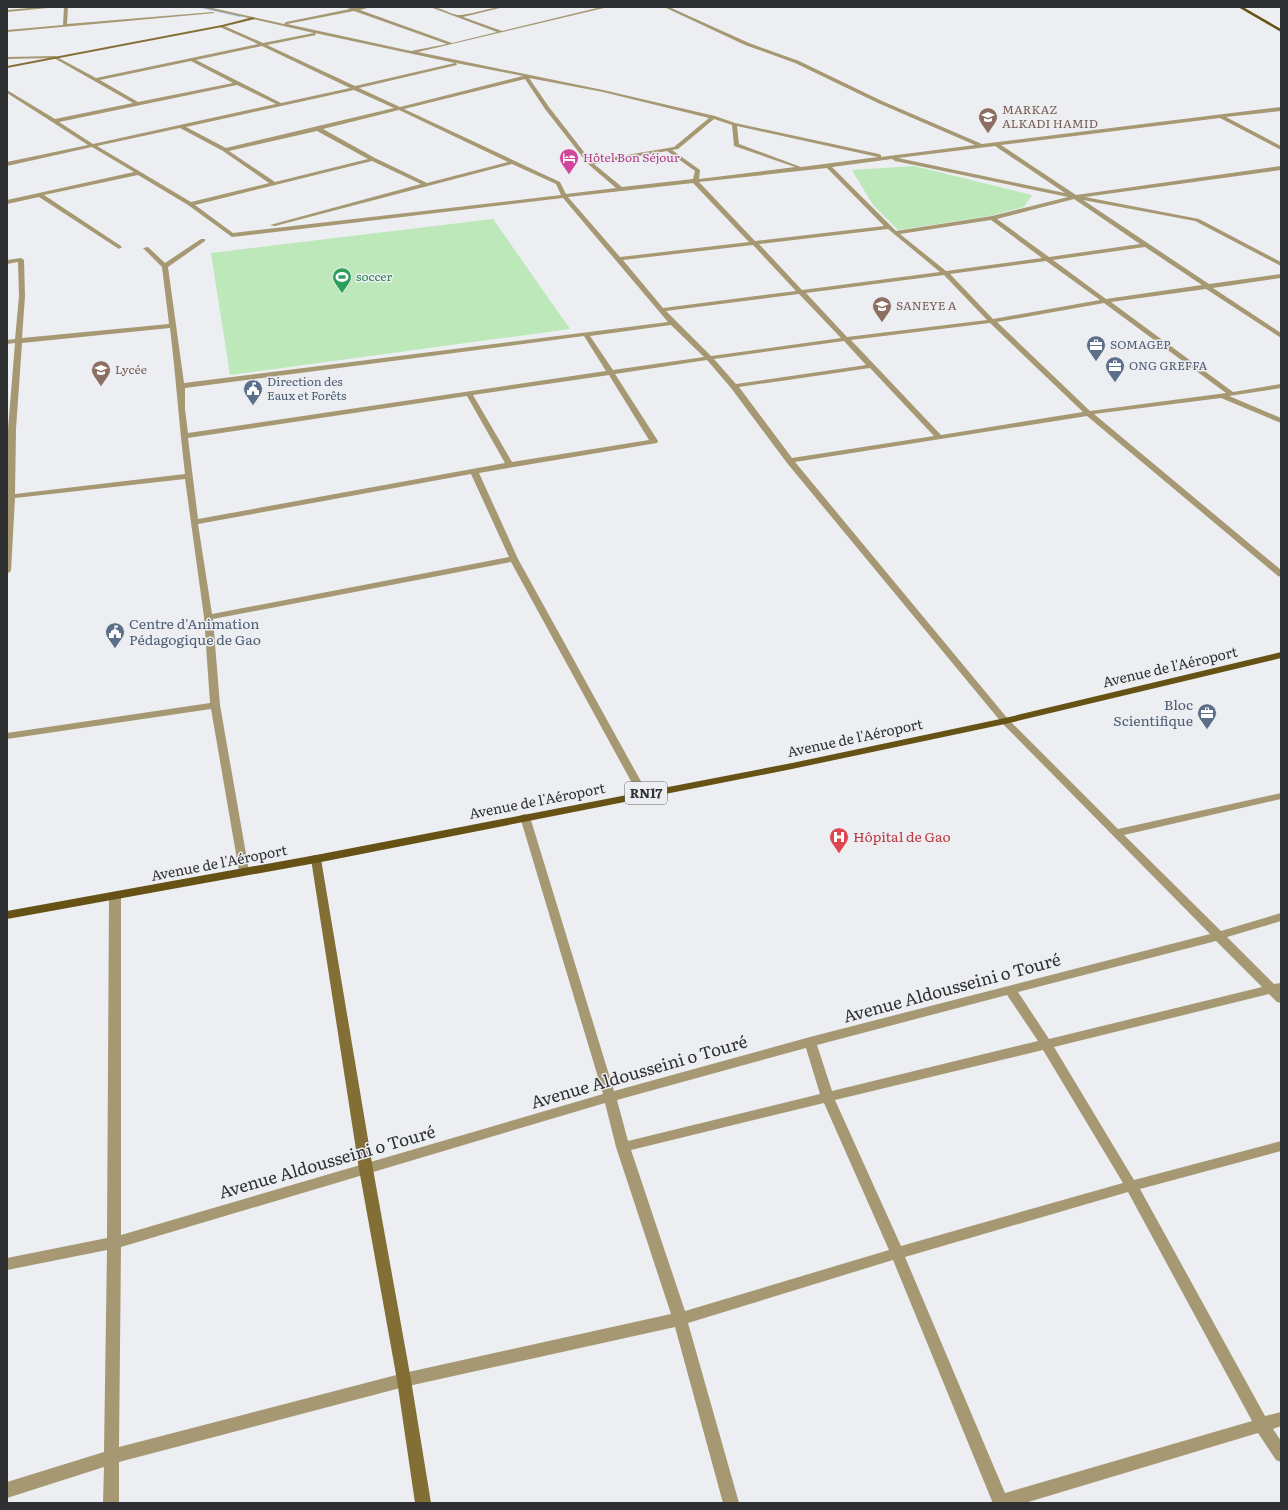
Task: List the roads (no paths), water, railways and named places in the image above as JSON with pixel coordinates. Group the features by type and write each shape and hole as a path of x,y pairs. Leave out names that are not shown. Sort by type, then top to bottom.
{"main road":[{"path":"1240,7 1281,31"},
{"name":"Avenue de l'Aéroport","path":"7,915 115,897 244,871 316,859 792,766 1005,721 1281,655"}],"street":[{"path":"7,11 56,7"},
{"path":"65,26 66,7"},
{"path":"202,7 459,63 603,91 712,117 734,124 886,158 1075,197 1197,220 1281,264"},
{"path":"347,7 452,44"},
{"path":"280,24 369,7"},
{"path":"432,7 502,32"},
{"path":"459,16 501,7"},
{"path":"409,52 452,44 606,7"},
{"path":"666,7 747,44 797,62 880,102 981,146"},
{"path":"299,21 324,9"},
{"path":"7,31 223,12"},
{"path":"7,66 222,26 253,18"},
{"path":"222,26 558,183 565,197 661,310 709,358 734,386 790,461 1005,721 1218,936 1276,988 1281,999"},
{"path":"95,80 318,33"},
{"path":"7,58 55,57 138,104"},
{"path":"192,60 280,104"},
{"path":"7,164 355,88 459,63"},
{"path":"225,150 318,129 526,77"},
{"path":"526,77 547,108 590,163 622,190"},
{"path":"54,121 238,83"},
{"path":"7,90 138,174 190,204 232,235 828,166 1281,109"},
{"path":"7,96 14,95"},
{"path":"590,163 676,148 712,117"},
{"path":"1222,117 1281,148"},
{"path":"734,124 736,145 803,168"},
{"path":"180,126 225,150 273,183"},
{"path":"318,129 373,159 427,185"},
{"path":"996,144 1206,287 1281,336"},
{"path":"667,149 698,171 696,181"},
{"path":"190,204 373,159"},
{"path":"232,235 513,162"},
{"path":"828,166 895,233 945,273 992,321 1088,413 1281,574"},
{"path":"895,233 992,218 1075,197 1281,168"},
{"path":"7,202 138,174"},
{"path":"696,181 938,436"},
{"path":"40,195 119,247"},
{"path":"327,211 333,223"},
{"path":"992,218 1232,394"},
{"path":"618,259 889,227"},
{"path":"165,266 203,240"},
{"path":"661,310 1146,245"},
{"path":"146,248 165,266 181,386 184,436 194,522 208,617 214,705 244,871"},
{"path":"7,262 22,260 22,296 12,429 7,571"},
{"path":"184,436 709,358 992,321 1105,301 1281,276"},
{"path":"181,386 673,323"},
{"path":"7,342 172,326"},
{"path":"194,522 474,471 654,441 586,334"},
{"path":"734,386 871,366"},
{"path":"790,461 1088,413 1222,396 1281,386"},
{"path":"469,394 510,465"},
{"path":"1222,396 1281,421"},
{"path":"474,471 514,559 643,794"},
{"path":"9,497 189,476"},
{"path":"208,617 514,559"},
{"path":"7,736 214,705"},
{"path":"1116,833 1281,796"},
{"path":"525,817 610,1097 623,1147 680,1319 731,1503"},
{"path":"316,859 366,1169 404,1380 423,1503"},
{"path":"111,1503 114,1243 115,897"},
{"name":"Avenue Aldousseini o Touré","path":"7,1264 114,1243 610,1097 810,1042 1218,936 1281,917"},
{"path":"623,1147 1048,1045 1276,988"},
{"path":"1010,990 1048,1045 1131,1186 1262,1425 1281,1455"},
{"path":"810,1042 828,1098 897,1253 1000,1503 1281,1419"},
{"path":"7,1490 111,1457 404,1380 680,1319 897,1253 1131,1186 1281,1146"}],"waterway":[{"path":"201,7 240,16"}],"place":[{"name":"MARKAZ ALKADI HAMID","path":"988,134"},
{"name":"Hôtel Bon Séjour","path":"569,175"},
{"name":"soccer","path":"342,294"},
{"name":"SANEYE A","path":"882,323"},
{"name":"SOMAGEP","path":"1096,362"},
{"name":"ONG GREFFA","path":"1115,383"},
{"name":"Lycée","path":"101,387"},
{"name":"Direction des Eaux et Forêts","path":"253,406"},
{"name":"Centre d'Animation Pédagogique de Gao","path":"115,649"},
{"name":"Bloc Scientifique","path":"1207,730"},
{"name":"Hôpital de Gao","path":"839,854"}]}
